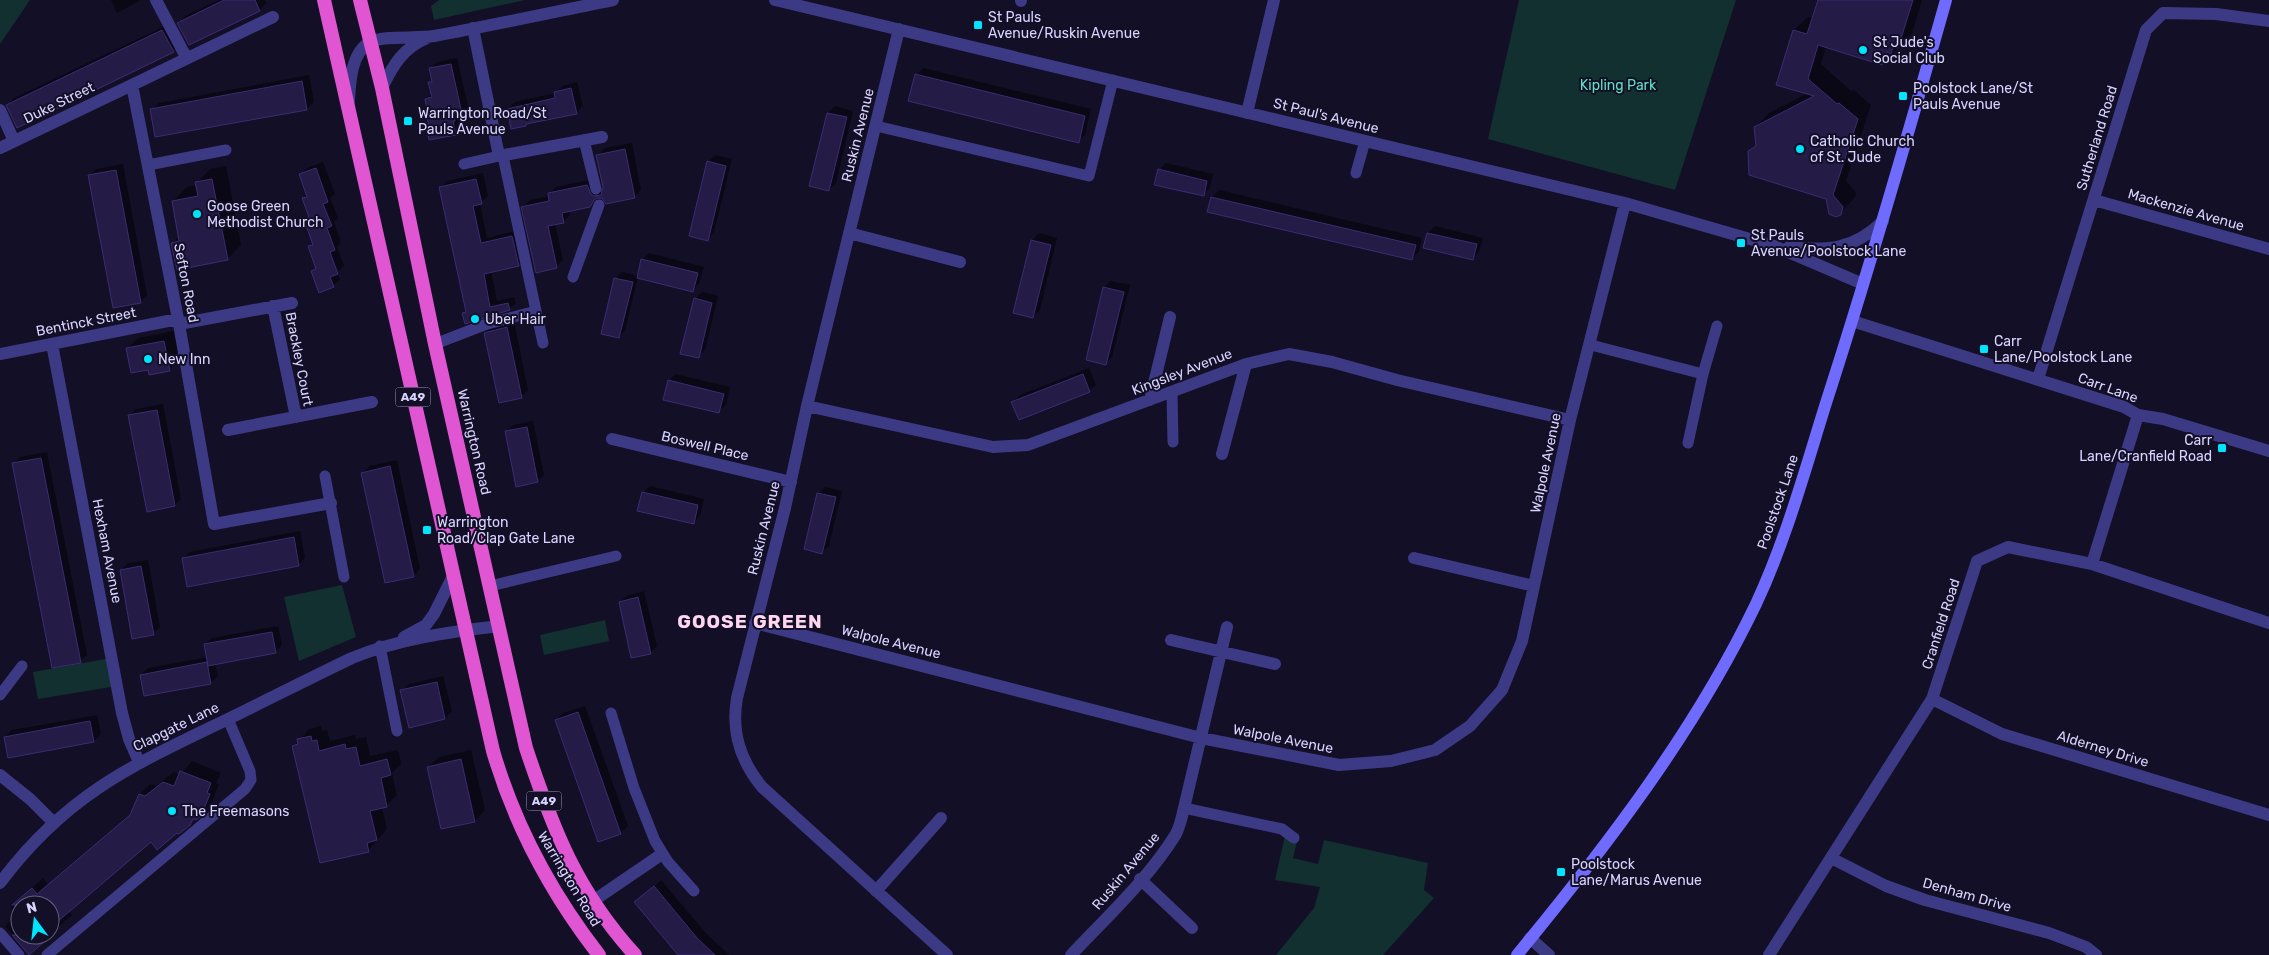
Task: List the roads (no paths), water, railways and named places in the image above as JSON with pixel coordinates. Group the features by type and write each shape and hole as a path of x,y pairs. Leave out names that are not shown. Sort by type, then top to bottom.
{"highway":[{"name":"Warrington Road","path":"324,0 493,751 517,822 571,920 598,955"},
{"name":"Warrington Road","path":"360,0 382,88 435,344 526,748 546,806 569,861 592,901 614,932 635,955"}],"main road":[{"name":"Poolstock Lane","path":"1517,955 1587,869 1645,790 1716,680 1756,603 1785,532 1852,321 1883,222 1946,0"}],"street":[{"path":"156,0 186,57"},
{"path":"349,106 350,85 355,62 361,49 371,41 432,36 613,0"},
{"name":"St Paul's Avenue","path":"775,0 788,1 1625,203 1774,246 1863,284"},
{"path":"1247,113 1274,0"},
{"name":"Sutherland Road","path":"2038,380 2146,30 2163,13 2216,14 2269,21"},
{"path":"132,85 273,16"},
{"path":"473,28 501,156 602,137"},
{"name":"Ruskin Avenue","path":"899,29 791,482 755,623 735,710 736,731 741,754 747,766 762,786 947,955"},
{"path":"382,88 400,56 418,42 432,36"},
{"name":"Duke Street","path":"0,148 132,85"},
{"name":"Sefton Road","path":"132,85 178,322 214,524 331,503"},
{"path":"0,110 14,141"},
{"name":"Mackenzie Avenue","path":"2094,200 2269,250"},
{"name":"Walpole Avenue","path":"755,623 1201,738 1339,766 1391,762 1435,750 1470,726 1502,690 1522,640 1570,420 1625,203"},
{"path":"1774,246 1817,250 1842,246 1863,238 1883,222"},
{"path":"849,233 960,262"},
{"name":"Bentinck Street","path":"0,354 292,303"},
{"name":"Brackley Court","path":"274,306 296,417"},
{"path":"1150,400 1170,317"},
{"name":"Carr Lane","path":"1852,321 2124,407 2138,415 2163,419 2269,451"},
{"name":"Hexham Avenue","path":"52,344 122,713 129,739 139,762"},
{"name":"Kingsley Avenue","path":"808,406 993,447 1028,445 1246,364 1289,354 1332,362 1397,380 1570,420"},
{"path":"1222,454 1246,364"},
{"name":"Brackley Court","path":"228,430 372,402"},
{"path":"2092,564 2138,415"},
{"name":"Boswell Place","path":"612,439 791,482"},
{"name":"Cranfield Road","path":"1769,955 1932,699 1977,561 2008,547 2092,564 2269,623"},
{"path":"1414,558 1534,586"},
{"name":"Clapgate Lane","path":"395,642 426,625 434,614 454,574"},
{"name":"Clapgate Lane","path":"0,883 22,855 53,822 99,786 139,762 380,646 466,630 499,626"},
{"name":"Ruskin Avenue","path":"1071,955 1140,880 1176,834 1184,808 1227,627"},
{"path":"1171,640 1275,664"},
{"name":"Alderney Drive","path":"1932,699 2002,734 2269,814"},
{"path":"0,775 30,799 53,822"},
{"path":"876,891 941,818"},
{"path":"592,901 662,854"},
{"name":"Denham Drive","path":"1832,858 1886,886 1925,900 2049,933 2086,947 2096,955"},
{"path":"1140,880 1192,928"},
{"path":"1530,938 1549,955"}],"lane":[{"path":"876,126 1089,176 1113,80"},
{"path":"584,140 596,189"},
{"path":"1356,173 1366,141"},
{"path":"148,165 226,150"},
{"path":"464,164 501,156 543,343"},
{"path":"574,277 599,205"},
{"path":"435,344 484,325 536,312"},
{"path":"1688,443 1717,326"},
{"path":"1590,345 1704,374"},
{"path":"1172,392 1173,442"},
{"path":"325,476 344,577"},
{"path":"490,586 616,556"},
{"path":"380,646 397,731"},
{"path":"0,695 22,666"},
{"path":"611,712 634,788 655,841 662,854 694,891"},
{"path":"47,955 245,789 251,780 250,771 228,719"},
{"path":"1184,808 1282,829 1294,838"},
{"path":"0,933 19,955"}],"place":[{"name":"St Pauls Avenue/Ruskin Avenue","path":"978,25"},
{"name":"St Jude's Social Club","path":"1863,50"},
{"name":"Poolstock Lane/St Pauls Avenue","path":"1903,96"},
{"name":"Warrington Road/St Pauls Avenue","path":"408,121"},
{"name":"Catholic Church of St. Jude","path":"1800,149"},
{"name":"Goose Green Methodist Church","path":"197,214"},
{"name":"St Pauls Avenue/Poolstock Lane","path":"1741,243"},
{"name":"Uber Hair","path":"475,319"},
{"name":"Carr Lane/Poolstock Lane","path":"1984,349"},
{"name":"New Inn","path":"148,359"},
{"name":"Carr Lane/Cranfield Road","path":"2222,448"},
{"name":"Warrington Road/Clap Gate Lane","path":"427,530"},
{"name":"The Freemasons","path":"172,811"},
{"name":"Poolstock Lane/Marus Avenue","path":"1561,872"}],"district":[{"name":"GOOSE GREEN","path":"750,621"}],"park label":[{"name":"Kipling Park","path":"1618,85"}]}
